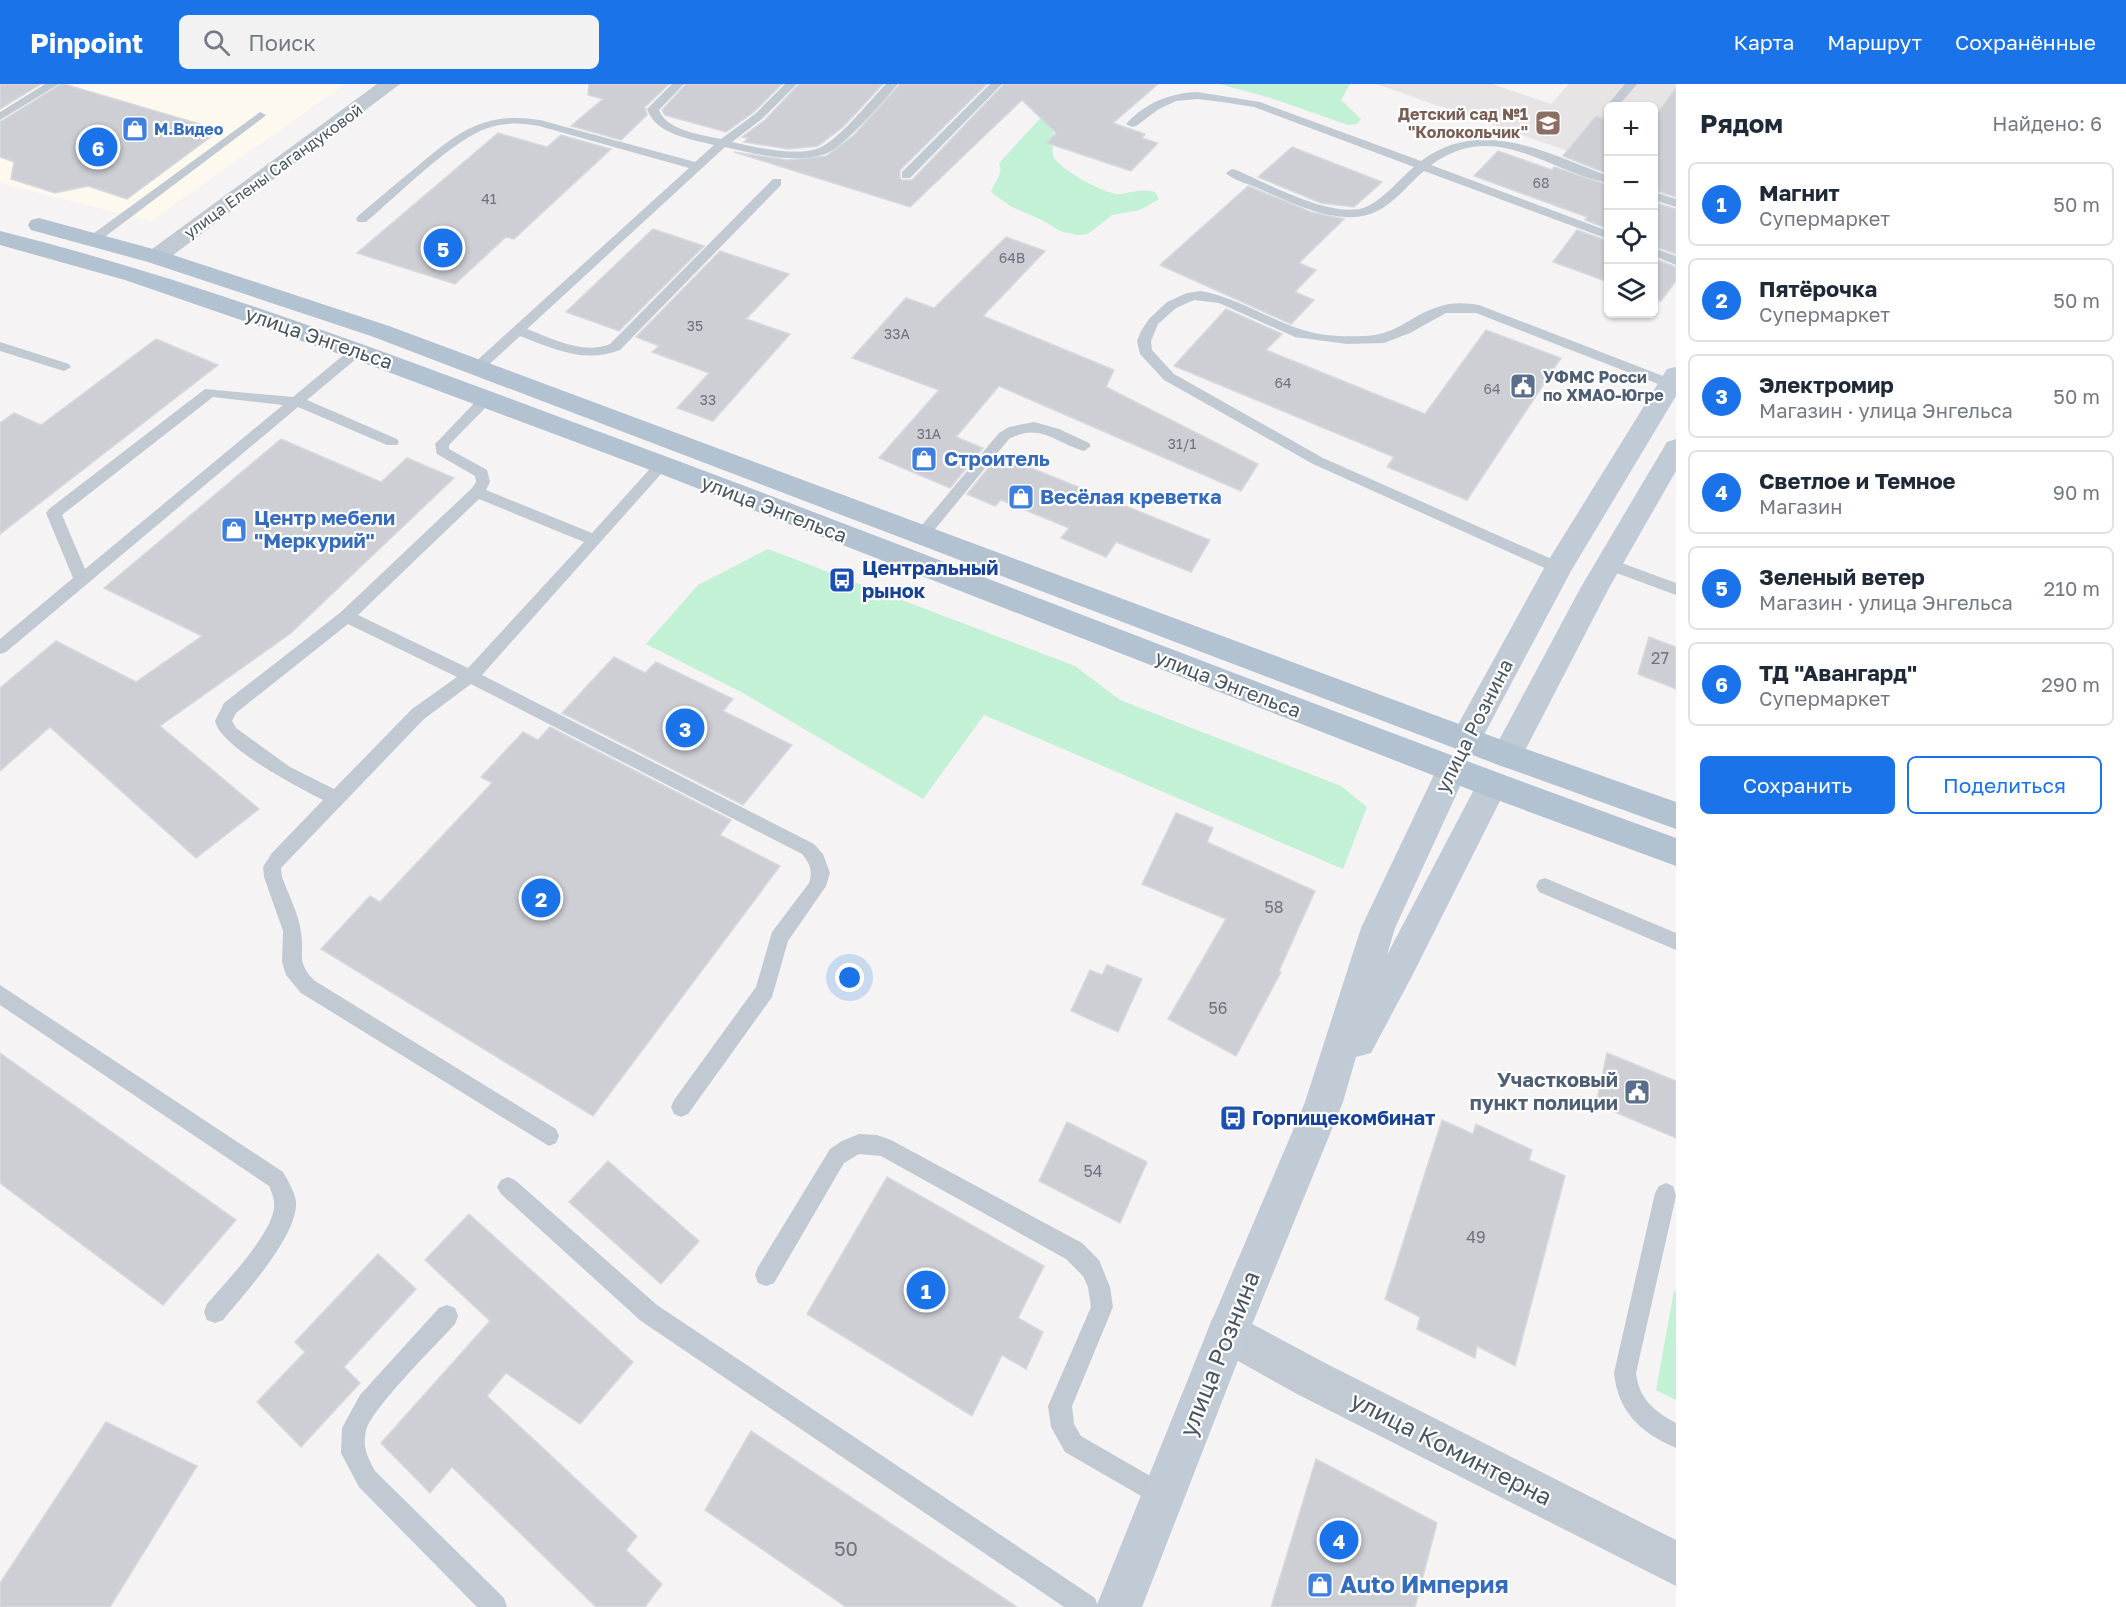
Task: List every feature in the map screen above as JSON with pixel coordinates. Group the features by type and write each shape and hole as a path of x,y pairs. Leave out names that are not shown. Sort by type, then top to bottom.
{"main road":[{"name":"улица Энгельса","path":"0,215 156,257 380,331 922,535 1459,754 1492,785 1676,852"},
{"name":"улица Энгельса","path":"0,238 133,275 357,351 662,465 1459,754 1507,755 1676,816"},
{"path":"70,256 94,239"},
{"path":"133,275 156,257"},
{"path":"357,351 380,331"},
{"name":"улица Рознина","path":"1119,1607 1227,1332 1324,1102 1378,928 1459,754 1558,568 1674,382"},
{"name":"улица Рознина","path":"1324,1102 1400,965 1608,564 1676,448"}],"street":[{"name":"улица Елены Сагандуковой","path":"156,257 390,84"},
{"name":"улица Коминтерна","path":"1227,1332 1312,1379 1676,1564"}],"lane":[{"path":"0,117 53,84"},
{"path":"678,84 653,109 656,118 665,125 723,144 788,155 816,154 826,150 892,84"},
{"path":"478,368 723,144 759,116 791,84"},
{"path":"906,175 996,84"},
{"path":"1616,102 1631,84"},
{"path":"1132,124 1161,103 1173,99 1210,97 1276,109 1604,234"},
{"path":"94,239 260,115"},
{"path":"362,219 458,138 468,131 495,122 524,120 540,123 698,167"},
{"path":"1232,174 1323,209 1340,213 1372,210 1422,165 1443,151 1461,144 1481,142 1505,144 1604,179"},
{"path":"519,331 580,352 601,352 615,347 777,182"},
{"path":"1658,198 1676,203"},
{"path":"1658,254 1676,261"},
{"path":"1558,568 1318,461 1179,382 1149,359 1144,348 1147,328 1176,301 1195,296 1214,298 1314,338 1376,340 1392,337 1443,307 1465,306 1479,309 1674,382"},
{"path":"0,346 64,367"},
{"path":"0,648 81,578 298,402 357,351"},
{"path":"81,578 54,513 210,392 298,402 393,442"},
{"path":"336,799 284,772 230,733 224,726 223,717 230,708 347,616 477,492 483,482 482,474 442,451 447,437 486,399"},
{"path":"922,535 1004,436 1014,429 1024,426 1036,427 1084,446"},
{"path":"549,1136 309,987 296,975 292,962 292,930 273,877 272,867 278,858 418,714 471,676 662,465"},
{"path":"477,492 594,540"},
{"path":"1608,564 1676,589"},
{"path":"347,616 471,676 808,849 817,859 820,873 817,886 779,938 765,991 681,1107"},
{"path":"1545,886 1676,942"},
{"path":"0,994 276,1179 285,1203 278,1226 270,1243 215,1312"},
{"path":"766,1275 837,1156 850,1146 867,1143 884,1147 1064,1245 1074,1251 1091,1268 1100,1287 1102,1307 1060,1406 1060,1421 1064,1432 1073,1444 1163,1496"},
{"path":"508,1187 649,1313 1086,1607"},
{"path":"1666,1193 1624,1373 1625,1391 1639,1413 1676,1436"},
{"path":"447,1316 368,1403 354,1428 353,1453 367,1479 495,1607"}],"shaded area":[{"path":"28,84 345,84 151,221 0,183 0,101"},
{"name":"Детский сад №1 \"Колокольчик\"","path":"1376,84 1492,84 1551,104 1569,84 1676,84 1676,188 1658,181 1658,102 1604,102 1604,164"}],"green space":[{"path":"1072,84 1081,84 1054,113 1053,155 1056,160 1071,173 1103,190 1119,194 1149,191 1155,192 1159,199 1140,210 1112,215 1088,234 1078,235 1060,231 1010,206 991,192 1000,171 999,163"},
{"path":"1219,84 1350,84 1341,100 1361,119 1357,124 1348,125 1271,98"},
{"path":"768,549 1075,666 1120,700 1341,786 1367,807 1343,869 984,715 923,799 743,693 646,644 698,585"},
{"path":"1674,1291 1676,1292 1676,1400 1656,1390"}],"building":[{"path":"0,84 41,84 0,109"},
{"path":"61,84 220,130 127,199 88,186 55,193 11,179 14,162 0,157 0,122"},
{"path":"589,84 669,84 645,107 647,115 621,140 571,126 603,99 588,95"},
{"path":"686,84 782,84 754,112 726,132 665,115 662,110"},
{"path":"799,84 883,84 843,127 818,146 788,149 744,142 748,138 742,137 765,120"},
{"path":"900,84 987,84 900,170 902,180 912,180 1004,84 1158,84 1113,123 1145,134 1142,138 1158,143 1131,171 1047,143 1056,133 1022,100 910,207 734,152 788,160 826,156 854,135"},
{"path":"1676,88 1676,197 1658,192 1658,112"},
{"path":"1596,116 1604,119 1604,172 1563,156"},
{"path":"498,133 547,147 561,135 611,149 514,239 506,237 455,284 357,253"},
{"path":"1292,147 1382,182 1354,207 1321,203 1258,177"},
{"path":"1498,151 1552,170 1554,167 1604,184 1604,227 1585,220 1587,217 1474,176"},
{"path":"1248,186 1311,212 1344,219 1299,263 1316,270 1295,292 1314,300 1291,324 1160,265"},
{"path":"1658,204 1676,209 1676,254 1658,248"},
{"path":"653,229 704,246 619,331 566,312"},
{"path":"1577,230 1604,240 1604,281 1553,262"},
{"path":"1006,237 1045,251 983,316 1114,370 1106,387 1258,464 1241,491 999,386 956,437 983,448 950,488 879,458 939,390 852,358 906,298 934,308"},
{"path":"720,251 789,274 746,319 790,334 713,421 677,408 709,373 652,352 659,346 636,337"},
{"path":"1658,260 1676,267 1676,281 1661,301 1658,300"},
{"path":"1226,309 1282,334 1266,350 1425,414 1486,330 1561,358 1467,500 1387,467 1394,457 1174,366"},
{"path":"156,339 218,365 0,534 0,423 14,413 41,425"},
{"path":"281,439 381,482 407,458 454,478 291,633 160,726 259,809 196,858 50,727 0,771 0,688 56,641 136,682 202,636 104,588"},
{"path":"999,455 1210,540 1191,572 1116,542 1106,557 1061,538 1069,528 1001,500 995,506 967,494"},
{"path":"1649,637 1676,647 1676,689 1638,674"},
{"path":"614,657 645,673 656,662 733,699 723,711 792,745 743,805 562,713"},
{"path":"550,727 731,820 720,835 780,866 593,1116 321,949 370,896 380,902 492,783 481,777 523,732 538,740"},
{"path":"1176,813 1213,828 1207,842 1315,891 1279,971 1281,972 1236,1056 1168,1019 1226,919 1142,884"},
{"path":"1107,965 1142,979 1118,1032 1071,1011 1090,970 1102,975"},
{"path":"0,1053 236,1220 163,1305 0,1183"},
{"name":"Участковый пункт полиции","path":"1607,1053 1676,1081 1676,1138 1596,1104"},
{"path":"1442,1120 1473,1134 1476,1124 1532,1150 1529,1160 1565,1176 1515,1366 1477,1346 1475,1358 1417,1329 1420,1317 1385,1299"},
{"path":"1067,1122 1147,1162 1120,1223 1039,1181"},
{"path":"608,1161 699,1241 661,1284 569,1202"},
{"path":"887,1177 1044,1266 1018,1318 1043,1332 1026,1369 1002,1355 972,1416 807,1314"},
{"path":"469,1214 633,1362 580,1424 506,1373 487,1396 637,1536 626,1550 662,1584 645,1607 596,1607 452,1467 430,1493 381,1443 490,1321 425,1260"},
{"path":"378,1254 416,1289 344,1367 360,1383 301,1447 257,1402 305,1352 295,1342"},
{"path":"106,1422 197,1466 110,1607 0,1607 0,1583"},
{"path":"751,1431 1017,1607 846,1607 705,1510"},
{"path":"1316,1459 1437,1523 1415,1607 1271,1607"}],"place":[{"name":"Детский сад №1 \"Колокольчик\"","path":"1548,123"},
{"name":"М.Видео","path":"135,129"},
{"name":"ТД \"Авангард\"","path":"98,147"},
{"name":"Зеленый ветер","path":"443,248"},
{"name":"УФМС Росси по ХМАО-Югре","path":"1523,386"},
{"name":"Строитель","path":"924,459"},
{"name":"Весёлая креветка","path":"1021,497"},
{"name":"Центр мебели \"Меркурий\"","path":"234,530"},
{"name":"Центральный рынок","path":"842,580"},
{"name":"Электромир","path":"685,728"},
{"name":"Пятёрочка","path":"541,898"},
{"name":"Участковый пункт полиции","path":"1637,1092"},
{"name":"Горпищекомбинат","path":"1233,1118"},
{"name":"Магнит","path":"926,1290"},
{"name":"Светлое и Темное","path":"1339,1540"},
{"name":"Auto Империя","path":"1320,1585"}]}
